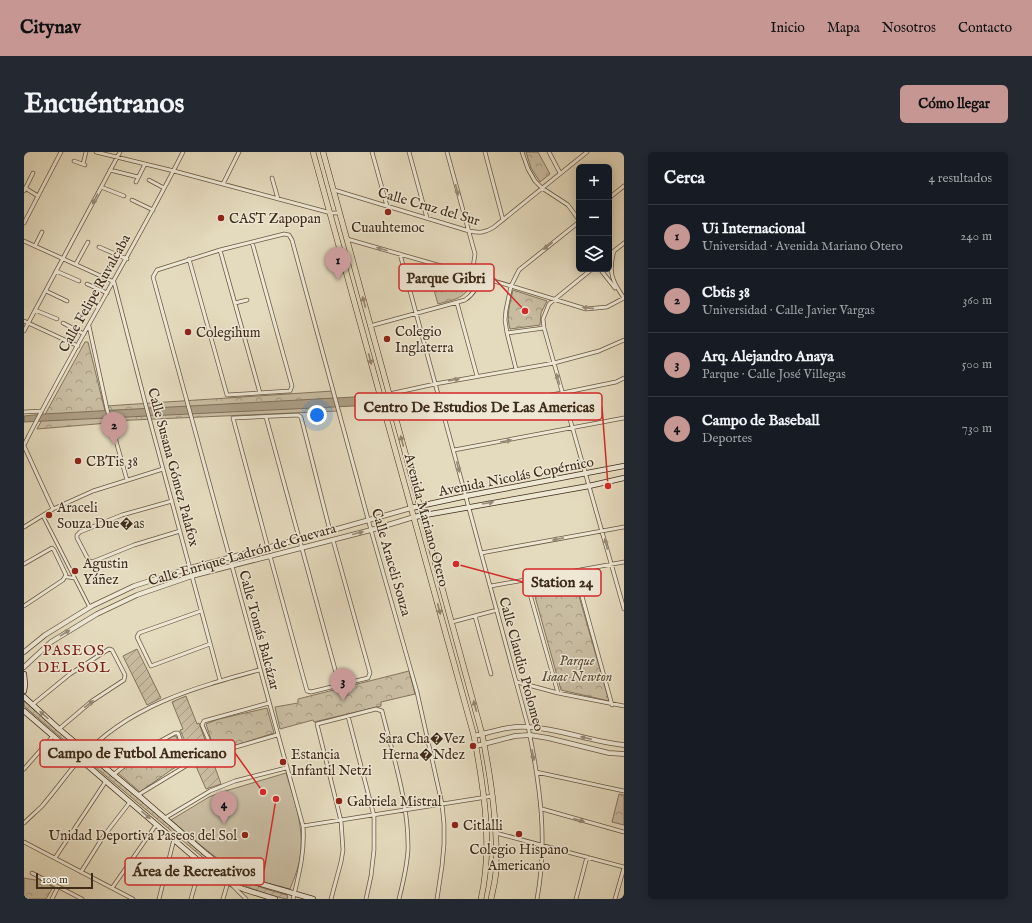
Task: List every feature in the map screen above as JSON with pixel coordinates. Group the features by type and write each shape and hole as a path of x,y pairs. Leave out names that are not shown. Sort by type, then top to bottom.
{"main road":[{"name":"Avenida Mariano Otero","path":"313,152 474,736 486,830 486,868 481,899"},
{"name":"Avenida Mariano Otero","path":"323,152 482,734 493,796 496,833 496,870 491,899"},
{"name":"Avenida Nicolás Copérnico","path":"411,508 624,466"},
{"name":"Avenida Nicolás Copérnico","path":"414,517 589,486 624,478"},
{"path":"24,674 26,685 24,691"},
{"path":"24,697 59,729 138,794 205,853 232,873 293,897 312,899"},
{"path":"25,713 201,862 229,882 243,889 275,899"}],"street":[{"path":"24,223 62,152"},
{"path":"74,161 84,164 86,152"},
{"path":"96,152 174,171 331,213 340,213"},
{"path":"24,331 120,152"},
{"name":"Calle Felipe Ruvalcaba","path":"24,446 35,423 114,282 183,152"},
{"path":"223,184 239,152"},
{"path":"372,152 387,206"},
{"path":"409,152 427,218"},
{"path":"447,152 475,254 472,274"},
{"path":"485,152 503,220"},
{"path":"522,152 531,175 542,188 568,205 576,217"},
{"path":"549,152 560,173"},
{"name":"Calle Cruz del Sur","path":"334,190 469,231 481,233 503,220 587,152"},
{"path":"136,182 145,164"},
{"path":"110,170 138,177"},
{"path":"33,173 25,190 38,196"},
{"path":"272,178 278,199"},
{"path":"149,180 164,188"},
{"path":"612,196 624,186"},
{"path":"101,187 124,196"},
{"path":"132,200 152,210"},
{"path":"516,369 507,333 506,310 511,286 519,270 576,223"},
{"path":"35,246 42,232"},
{"name":"Calle Araceli Souza","path":"252,242 284,234 289,235 292,240 368,520 417,692 442,804 444,852 437,899"},
{"path":"347,239 472,274 580,307 592,309 607,307 624,298"},
{"path":"24,241 114,282"},
{"path":"76,264 88,242"},
{"path":"252,242 292,386 290,391 227,395 189,259 220,250 252,242"},
{"path":"624,243 614,251 610,266 611,275 615,286 624,298"},
{"path":"99,247 126,259"},
{"path":"220,250 260,393"},
{"name":"Calle Claudio Ptolomeo","path":"400,254 517,682 530,735 542,809 543,845 537,899"},
{"name":"Calle Tomás Balcázar","path":"189,259 157,270 154,274 153,280 303,826 304,838 302,858 293,897"},
{"path":"56,271 79,281"},
{"path":"588,272 549,304 543,319 544,328 562,393 624,609"},
{"path":"602,272 624,298"},
{"path":"370,326 465,300 474,293 480,277"},
{"name":"Calle Susana Gómez Palafox","path":"114,282 146,407 220,680"},
{"path":"87,284 107,294"},
{"path":"46,291 67,301"},
{"path":"235,303 247,300"},
{"path":"457,303 477,376"},
{"path":"36,310 57,319"},
{"path":"24,321 78,346"},
{"path":"63,322 84,334"},
{"path":"89,326 107,409 127,480"},
{"path":"507,333 544,328"},
{"path":"389,394 477,376 554,363 599,351 624,340"},
{"path":"444,414 562,393 616,382 624,378"},
{"path":"24,412 42,411"},
{"path":"268,548 233,418 298,415 301,417 330,531"},
{"path":"266,417 339,684"},
{"path":"454,450 624,418"},
{"path":"24,446 54,509"},
{"path":"24,527 54,509 93,491 163,469"},
{"path":"172,501 122,515 80,532 77,535 77,538 88,561 94,562 134,545 180,531"},
{"name":"Calle Enrique Ladrón de Guevara","path":"24,652 45,635 91,607 134,586 190,568 411,508"},
{"path":"43,516 74,578 91,607 97,614"},
{"name":"Calle Enrique Ladrón de Guevara","path":"24,667 51,642 97,614 137,595 192,576 371,530 414,517"},
{"path":"481,553 624,527"},
{"path":"270,556 308,692 368,678 370,676 333,540"},
{"path":"24,564 52,548 56,541"},
{"path":"52,548 66,574 66,577"},
{"path":"491,586 624,562"},
{"path":"575,571 612,705"},
{"path":"24,606 66,577 74,578"},
{"path":"526,580 558,693"},
{"path":"201,610 139,633 137,639 151,666 210,644"},
{"path":"452,622 497,610"},
{"path":"475,616 491,674"},
{"path":"32,705 70,674 111,649 126,678 124,682 92,701 59,729"},
{"path":"24,823 42,806 80,759 121,724 137,714 176,695 220,680 259,670"},
{"path":"517,682 558,693 612,705 624,706"},
{"path":"268,703 204,720 202,725 215,753 277,735"},
{"path":"331,899 343,850 341,821 317,724 379,709 382,711 406,810 408,851 399,899"},
{"path":"348,716 374,816 374,857 366,899"},
{"path":"474,736 528,726 550,729 612,744 624,745"},
{"path":"114,775 144,750 177,733 189,764 138,794"},
{"path":"476,746 515,736 530,735 609,753 624,754"},
{"path":"24,769 53,736"},
{"path":"165,818 210,790 235,781 286,768"},
{"path":"536,772 624,790"},
{"path":"55,858 106,781"},
{"path":"303,826 493,796"},
{"path":"81,872 103,837 130,802"},
{"path":"542,809 624,832"},
{"path":"112,888 156,825"},
{"path":"496,833 624,867 615,899"},
{"path":"159,899 174,839"},
{"path":"24,842 133,899"},
{"path":"576,899 587,857"},
{"path":"191,899 201,862"},
{"path":"32,873 82,899"},
{"path":"224,899 229,882 246,899"},
{"path":"52,899 58,887"}],"green space":[{"path":"526,152 538,152 550,174 540,182 531,168"},
{"path":"427,266 474,280 463,295 438,304"},
{"path":"513,290 547,301 541,313 540,325 510,329 508,314"},
{"path":"85,342 88,342 108,423 37,429"},
{"path":"333,391 337,411 110,421 106,406"},
{"name":"Parque Isaac Newton","path":"573,575 609,701 561,690 531,582"},
{"path":"137,649 161,698 147,705 123,656"},
{"path":"409,671 415,694 381,702 381,706 314,722 313,720 280,729 275,707 298,703 298,699"},
{"path":"186,696 197,724 199,723 221,784 206,789 180,730 183,729 172,702"},
{"path":"24,701 83,751 83,754 80,754 24,706"},
{"path":"267,708 274,733 215,752 206,724 219,719"},
{"path":"173,736 176,736 187,761 171,770 140,792 118,773 131,762"},
{"path":"90,757 222,868 254,884 287,895 288,898 286,899 260,892 235,881 220,872 87,760 87,758"},
{"name":"Unidad Deportiva Paseos del Sol","path":"286,773 298,817 301,840 299,863 290,889 262,881 234,869 201,846 171,820 209,797"},
{"path":"619,794 624,795 624,825 612,822"},
{"path":"24,878 35,880 38,879 53,887 46,899 24,899"}],"shaded area":[{"path":"372,396 374,405 24,422 24,416 44,414"}],"place":[{"name":"Cuauhtemoc","path":"388,212"},
{"name":"CAST Zapopan","path":"221,218"},
{"name":"Ui Internacional","path":"338,280"},
{"name":"Parque Gibri","path":"525,311"},
{"name":"Colegihum","path":"188,332"},
{"name":"Colegio Inglaterra","path":"387,339"},
{"name":"Cbtis 38","path":"114,445"},
{"name":"CBTis 38","path":"78,461"},
{"name":"Centro De Estudios De Las Americas","path":"608,486"},
{"name":"Araceli Souza Due�as","path":"49,515"},
{"name":"Station 24","path":"456,564"},
{"name":"Agustin Yáñez","path":"75,571"},
{"name":"Arq. Alejandro Anaya","path":"343,701"},
{"name":"Sara Cha�Vez Herna�Ndez","path":"473,746"},
{"name":"Estancia Infantil Netzi","path":"283,762"},
{"name":"Campo de Futbol Americano","path":"263,792"},
{"name":"Área de Recreativos","path":"276,799"},
{"name":"Gabriela Mistral","path":"339,801"},
{"name":"Campo de Baseball","path":"224,824"},
{"name":"Citlalli","path":"455,825"},
{"name":"Colegio Hispano Americano","path":"519,834"},
{"name":"Unidad Deportiva Paseos del Sol","path":"245,835"}],"district":[{"name":"PASEOS DEL SOL","path":"74,658"}]}
